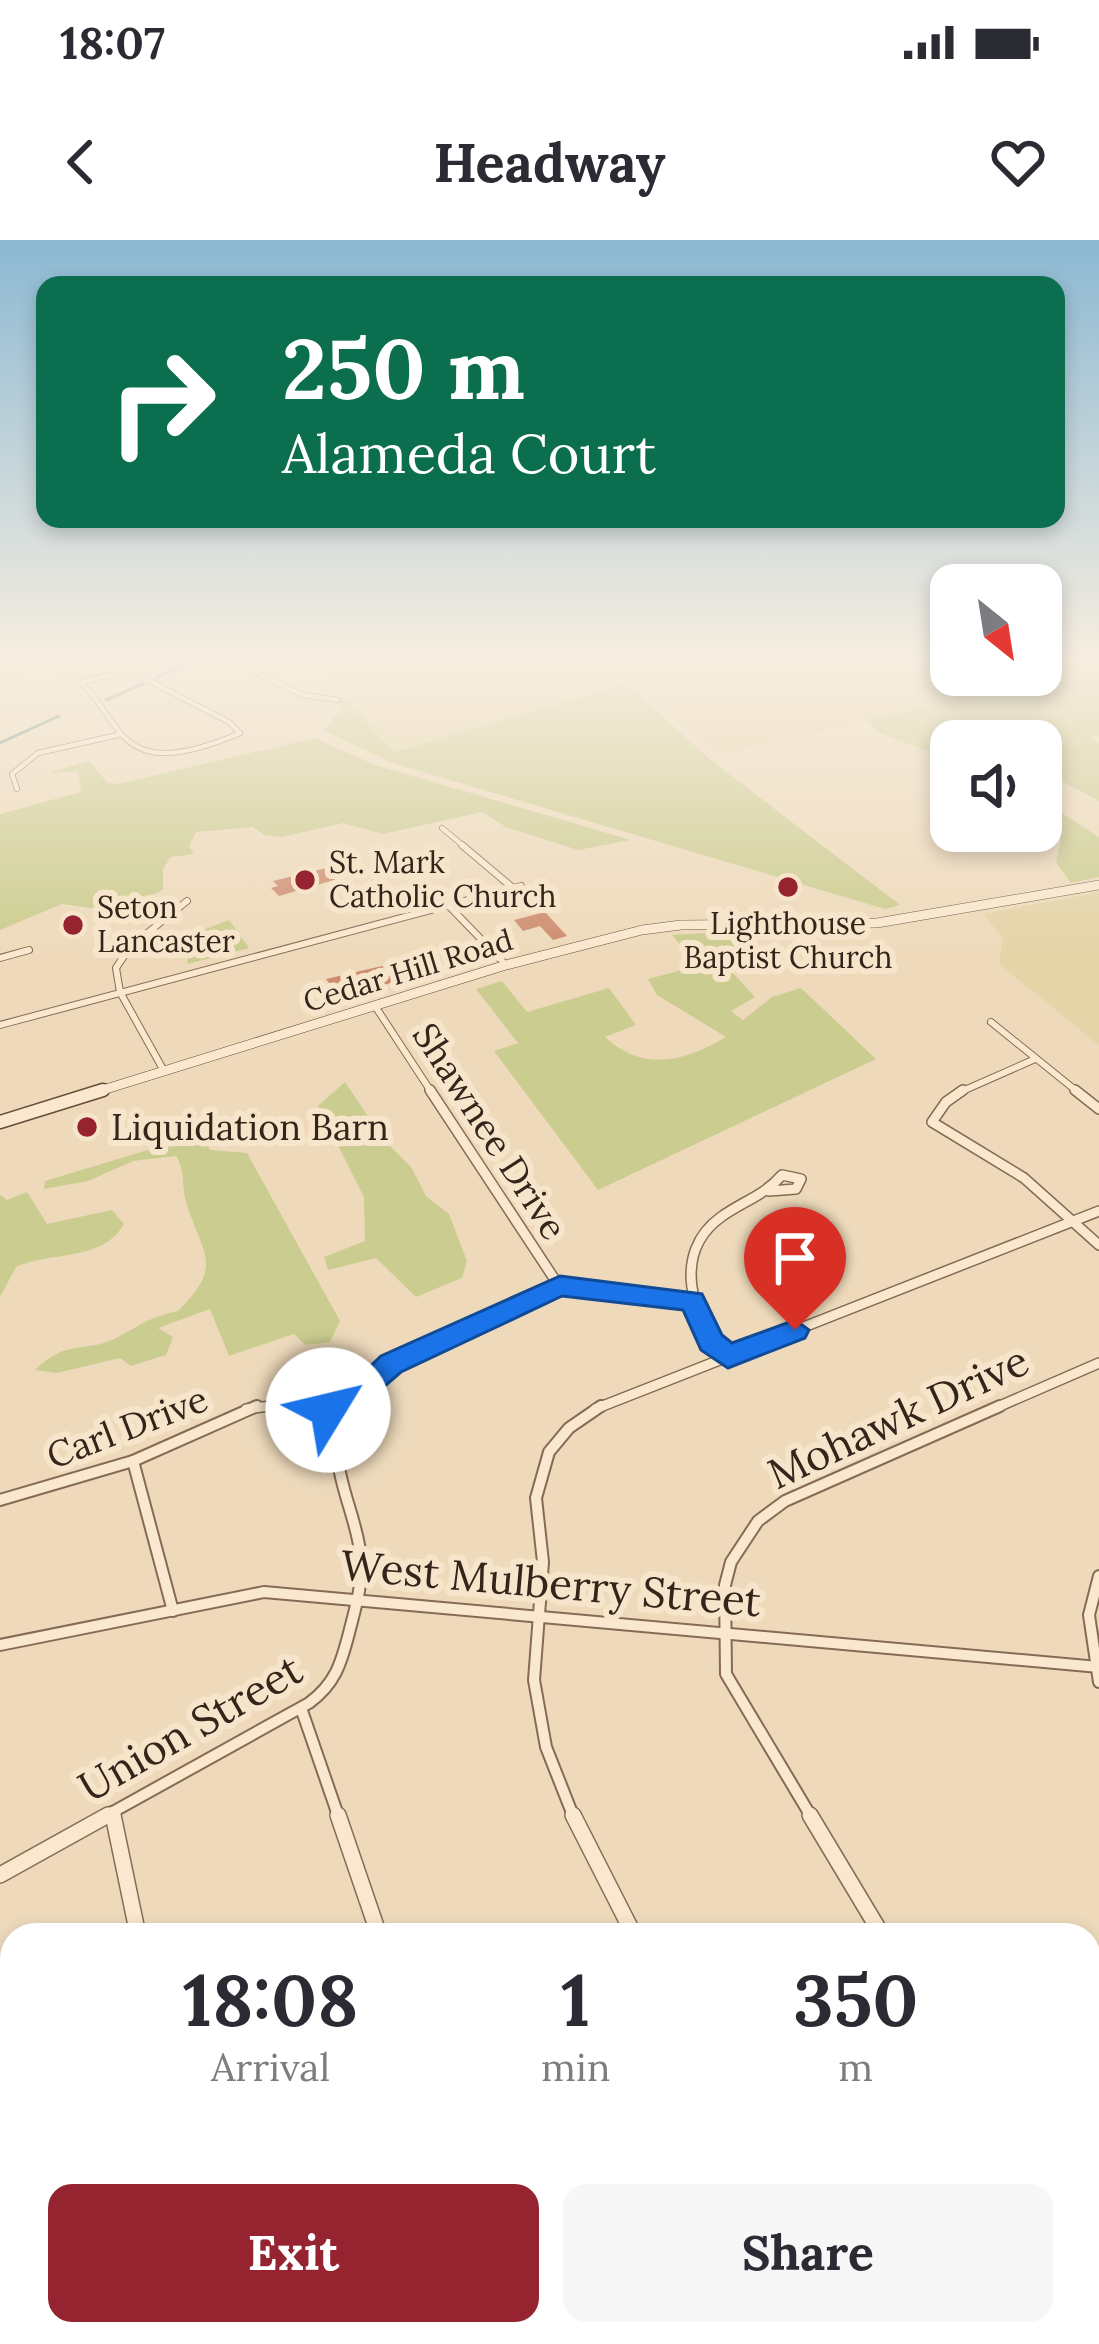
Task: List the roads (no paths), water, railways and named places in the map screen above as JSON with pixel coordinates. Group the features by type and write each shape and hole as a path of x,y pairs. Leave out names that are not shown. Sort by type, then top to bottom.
{"main road":[{"name":"Cedar Hill Road","path":"0,1122 506,965 658,927 838,925 918,918 1099,885"}],"street":[{"path":"16,788 12,774 27,759 41,755"},
{"path":"0,1025 517,887 442,827"},
{"path":"164,1071 120,992 115,974 122,954 187,901"},
{"path":"448,905 506,965"},
{"path":"0,958 29,950"},
{"name":"Shawnee Drive","path":"375,1006 560,1286"},
{"path":"991,1022 1099,1109"},
{"path":"1035,1059 962,1090 936,1109 932,1121 1015,1171 1099,1245"},
{"path":"728,1356 711,1342 692,1301 692,1263 705,1233 736,1207 769,1191"},
{"path":"628,1923 562,1784 540,1723 534,1654 543,1550 536,1498 548,1452 568,1428 595,1409 1099,1211"},
{"path":"343,1413 354,1395 391,1364 560,1286 692,1301"},
{"name":"Mohawk Drive","path":"875,1923 727,1674 723,1631 731,1562 747,1533 771,1510 1099,1363"},
{"name":"Carl Drive","path":"0,1500 133,1461 251,1407 294,1403 343,1413"},
{"name":"Union Street","path":"0,1875 301,1708 334,1682 358,1597 361,1559 334,1451 343,1413"},
{"path":"133,1461 173,1611"},
{"path":"1099,1576 1088,1607 1099,1682"},
{"name":"West Mulberry Street","path":"0,1645 264,1592 1097,1666"},
{"path":"301,1708 375,1923"},
{"path":"112,1812 135,1923"}],"place":[{"name":"St. Mark Catholic Church","path":"305,880"},
{"name":"Lighthouse Baptist Church","path":"788,887"},
{"name":"Seton Lancaster","path":"73,925"},
{"name":"Liquidation Barn","path":"87,1127"}]}
